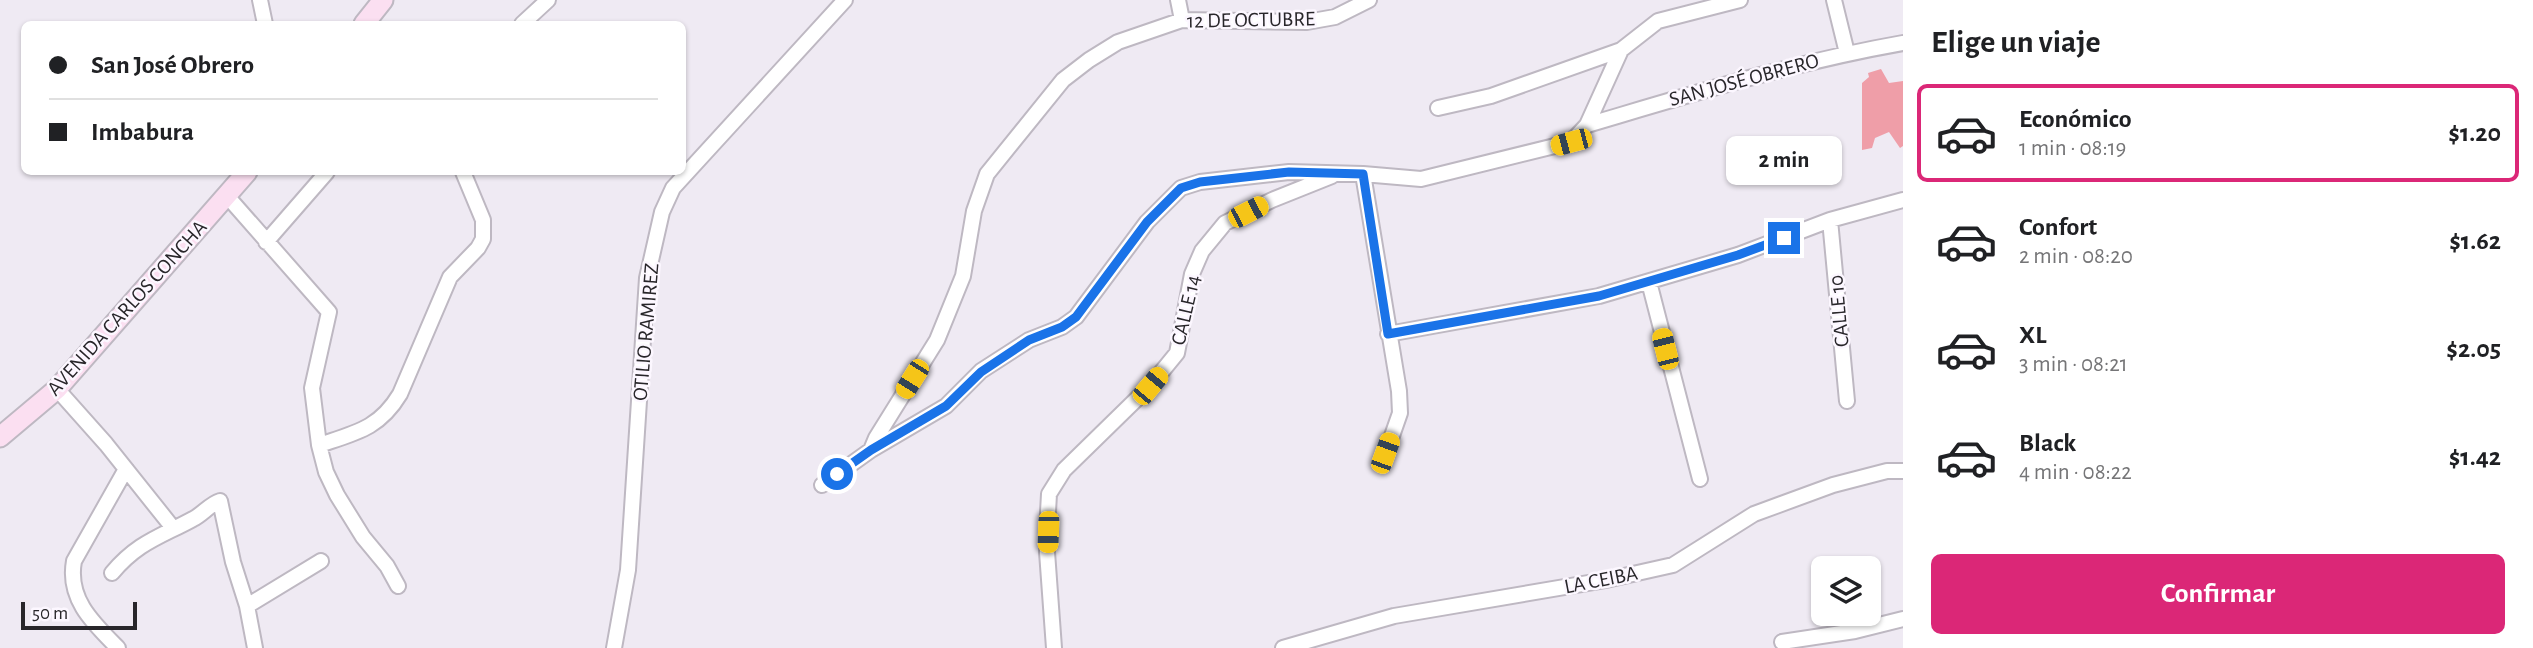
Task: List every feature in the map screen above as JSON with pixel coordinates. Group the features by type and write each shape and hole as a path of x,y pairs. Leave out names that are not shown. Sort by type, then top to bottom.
{"street":[{"path":"260,0 264,21"},
{"path":"366,21 383,0"},
{"path":"525,21 548,0"},
{"name":"OTILIO RAMIREZ","path":"686,174 845,0"},
{"path":"1178,0 1182,20"},
{"name":"12 DE OCTUBRE","path":"871,450 937,340 963,276 974,211 987,174 1063,80 1118,42 1182,20 1307,22 1335,17 1368,0"},
{"name":"SAN JOSÉ OBRERO","path":"822,485 871,450 946,406 981,372 1029,340 1062,327 1076,317 1147,222 1181,188 1200,182 1289,172 1422,179 1571,142 1587,125 1621,50 1658,21 1740,0"},
{"path":"1833,0 1847,53"},
{"name":"SAN JOSÉ OBRERO","path":"1587,125 1730,82 1847,53 1903,43"},
{"path":"1438,108 1491,96 1621,50"},
{"name":"CALLE 14","path":"1054,648 1047,552 1049,494 1056,482 1064,470 1150,386 1177,353 1192,274 1202,251 1225,223 1272,200 1338,174"},
{"path":"1363,174 1399,391 1400,413 1385,453"},
{"name":"AVENIDA CARLOS CONCHA","path":"0,437 57,389 245,175"},
{"path":"266,242 324,175"},
{"path":"319,445 363,431 391,409 400,394 450,277 478,248 483,239 483,220 464,175"},
{"name":"OTILIO RAMIREZ","path":"614,648 628,570 647,278 662,212 673,188 685,175"},
{"path":"228,196 329,312 312,388 319,445 337,495 398,586"},
{"path":"1388,334 1599,296 1738,255 1830,220 1903,200"},
{"name":"CALLE 10","path":"1830,220 1847,401"},
{"path":"1648,282 1700,479"},
{"path":"57,389 173,528"},
{"path":"118,648 87,616 76,594 71,574 74,561 125,469"},
{"name":"LA CEIBA","path":"1283,648 1395,616 1606,580 1673,565 1754,514 1833,485 1887,471 1903,471"},
{"path":"112,573 141,545 195,518 214,503 221,503 255,648"},
{"path":"247,606 321,561"},
{"path":"1782,642 1855,632 1903,619"}],"shaded area":[{"path":"1881,69 1889,83 1903,81 1903,146 1900,148 1889,132 1875,138 1872,148 1862,150 1862,83 1869,77 1868,73"}],"route":[{"path":"837,474 871,450 946,406 981,372 1029,340 1062,327 1076,317 1160,207 1181,188 1200,182 1289,172 1363,174 1388,334 1599,296 1738,255 1784,238"}]}
